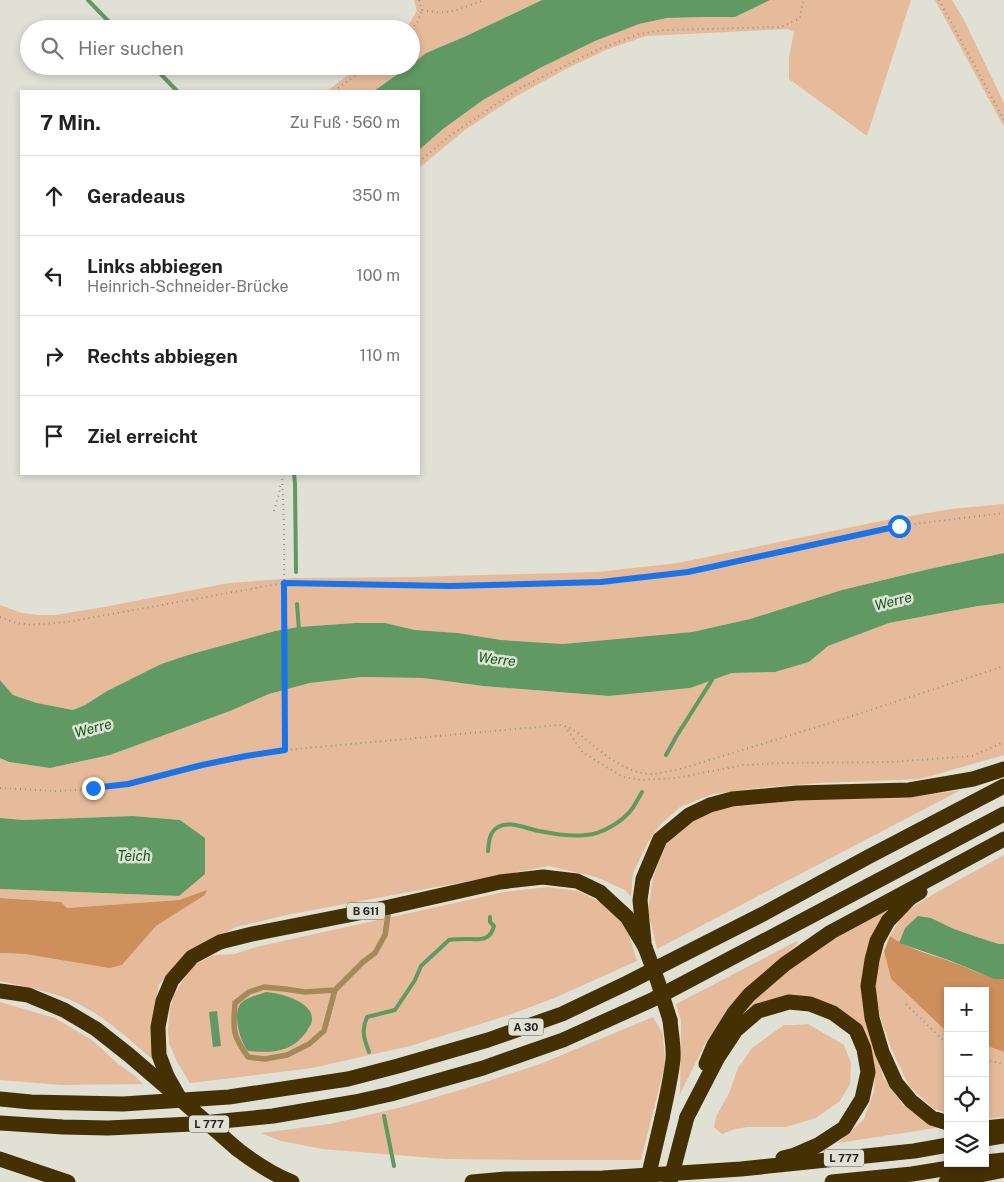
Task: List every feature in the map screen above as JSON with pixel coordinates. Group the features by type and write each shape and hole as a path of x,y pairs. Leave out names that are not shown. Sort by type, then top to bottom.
{"highway":[{"path":"645,947 640,900 643,879 660,839 688,815 710,804 797,793 909,790 973,779 1004,769"},
{"name":"A 30","path":"0,1099 31,1102 123,1104 229,1097 348,1079 488,1040 562,1014 628,982 765,913 1004,786"},
{"name":"A 30","path":"0,1123 108,1128 192,1124 273,1116 356,1102 483,1068 563,1040 654,999 1004,814"},
{"path":"670,1182 696,1087 714,1045 734,1013 749,995 785,964 831,932 1000,841"},
{"path":"945,1122 932,1118 911,1101 896,1083 882,1052 872,1018 868,986 872,960 877,941 888,921 910,898 988,854 1000,841"},
{"name":"B 611","path":"180,1099 160,1076 158,1028 163,1002 172,980 192,957 220,942 236,938 390,907 500,882 543,877 577,881 600,892 627,918 645,947 670,1020 673,1058 670,1080 647,1182"},
{"path":"0,991 28,995 64,1010 96,1029 160,1076"},
{"path":"687,1117 717,1059 736,1030 758,1011 788,1002 810,1004 833,1013 856,1030 864,1049 868,1072 862,1099 844,1128 818,1145 795,1155 741,1169"},
{"name":"L 777","path":"180,1099 255,1163 292,1182"},
{"path":"989,1128 1004,1126"},
{"path":"989,1138 1004,1136"},
{"name":"L 777","path":"472,1182 603,1178 741,1169 914,1151 944,1146"},
{"path":"0,1159 68,1182"},
{"path":"989,1162 1004,1160"},
{"name":"L 777","path":"832,1182 912,1174 955,1167"},
{"path":"946,1182 1004,1170"}],"lane":[{"path":"335,990 305,992 264,987 249,992 235,1003 234,1033 240,1047 248,1057 265,1059 287,1055 309,1044 324,1031 335,990 363,962 375,953 385,935 390,907"}],"path":[{"path":"418,20 422,10 419,0"},
{"path":"422,10 434,13 449,13 484,0"},
{"path":"420,161 448,137 520,88 598,50 639,34 665,30 781,27 800,18 803,0"},
{"path":"938,0 1004,120"},
{"path":"335,90 356,75"},
{"path":"274,511 282,475"},
{"path":"282,475 285,750"},
{"path":"0,617 16,623 30,625 67,622 284,583 451,586 601,582 688,572 899,526 1004,513"},
{"path":"0,788 56,791 93,788 128,784 202,765 285,750 559,725 573,728 615,762 629,769 649,774 676,770 840,720 1004,666"},
{"path":"565,726 582,752 624,777 642,780 676,778 743,765 891,762 972,756 1004,742"},
{"path":"906,1004 944,1041"},
{"path":"989,1061 1004,1064"}],"shaded area":[{"path":"414,0 542,0 426,53 420,58 420,20 412,20 417,11"},
{"path":"770,0 911,0 867,136 789,79 789,57 794,32 788,29 646,36 608,49 564,70 515,97 465,130 420,167 420,149 443,129 483,100 540,68 595,41 639,24 667,18 735,17"},
{"path":"935,0 952,0 964,20 1004,103 1004,127"},
{"path":"348,75 396,75 375,90 328,90"},
{"path":"1004,504 1004,553 842,590 750,619 692,632 563,644 501,640 458,633 415,630 385,623 298,627 275,631 161,664 73,710 37,703 13,695 0,680 0,605 22,613 55,615 229,583 295,578 597,572 678,563 881,521 951,509"},
{"path":"1004,603 1004,755 920,779 820,783 713,794 680,807 660,825 648,842 633,873 631,897 625,890 596,877 549,866 291,914 236,927 197,948 159,984 152,1022 152,1059 105,1020 78,1003 46,992 0,981 0,953 122,965 156,926 205,895 207,891 179,900 67,908 60,902 0,898 0,889 179,896 205,838 180,820 133,816 24,820 0,818 0,758 9,762 50,768 110,755 230,711 269,694 310,683 362,677 423,678 483,686 609,696 689,688 732,673 775,672 809,662 828,646 889,623"},
{"path":"961,790 657,949 648,911 653,877 667,843 694,819 711,812 732,807 801,800 907,798"},
{"path":"1004,855 1004,944 954,929 931,918 913,922 905,928 899,943 890,936 908,910"},
{"path":"548,887 578,891 606,905 626,925 637,961 552,999 509,1015 410,1046 312,1068 190,1083 177,1062 169,1043 168,1029 170,1009 174,995 192,966 214,955 234,954 256,947 504,892"},
{"path":"207,890 205,895 156,926 122,965 110,968 25,954 0,953 0,898 61,902 67,908 179,900"},
{"path":"902,897 872,940 875,1049 884,1079 902,1104 927,1123 942,1127 838,1143 864,1119 874,1091 875,1071 871,1048 862,1029 839,1010 812,997 783,997 748,1008 763,990 799,959 840,932"},
{"path":"890,936 920,951 984,975 1004,979 1004,1052 989,1046 989,987 944,987 944,1029 891,979 884,951"},
{"path":"797,941 798,943 724,1017 706,1042 680,1094 681,1021 676,1004"},
{"path":"884,951 891,979 944,1029 944,1112 934,1109 909,1086 891,1048 880,1016 875,992 878,965"},
{"path":"0,1002 55,1018 92,1040 143,1084 62,1085 0,1080"},
{"path":"653,1017 663,1034 665,1065 641,1160 445,1159 322,1149 281,1141 261,1133 330,1124 402,1107 470,1087 540,1064"},
{"path":"808,1024 844,1045 851,1063 850,1084 840,1101 816,1118 786,1127 748,1127 722,1134 714,1127 716,1117 729,1093 738,1068 752,1048 784,1025"},
{"path":"989,1046 1004,1052 1004,1117 989,1119"}],"water":[{"path":"542,0 770,0 735,17 667,18 639,24 595,41 540,68 483,100 443,129 420,149 420,90 375,90 396,75 420,75 420,58 426,53"},
{"name":"Werre","path":"1004,553 1004,603 889,623 828,646 809,662 775,672 732,673 690,688 609,696 483,686 423,678 362,677 310,683 269,694 230,711 110,755 50,768 9,762 0,758 0,680 13,695 37,703 73,710 161,664 275,631 298,627 385,623 415,630 458,633 501,640 563,644 692,632 750,619 842,590"},
{"name":"Teich","path":"133,816 180,820 205,838 205,874 179,896 0,889 0,818 24,820"},
{"path":"918,916 931,918 954,929 1004,944 1004,979 994,979 951,961 899,943 905,928"},
{"path":"266,992 280,994 297,1000 309,1010 312,1017 311,1024 300,1039 287,1048 263,1052 248,1051 242,1041 238,1027 238,1008 246,999"},
{"path":"217,1011 221,1046 213,1047 209,1012"}],"waterway":[{"path":"88,0 107,20"},
{"path":"162,75 176,90"},
{"path":"294,475 296,572"},
{"path":"297,604 299,631"},
{"path":"666,755 712,680"},
{"path":"488,851 491,834 498,827 507,824 568,835 580,836 599,832 628,814 642,792"},
{"path":"369,1052 364,1035 367,1017 395,1010 415,980 421,966 449,940 483,939 490,935 494,926 490,922 490,917"},
{"path":"384,1116 394,1166"}],"route":[{"path":"93,788 128,784 202,765 285,750 284,583 451,586 601,582 688,572 899,526"}]}
